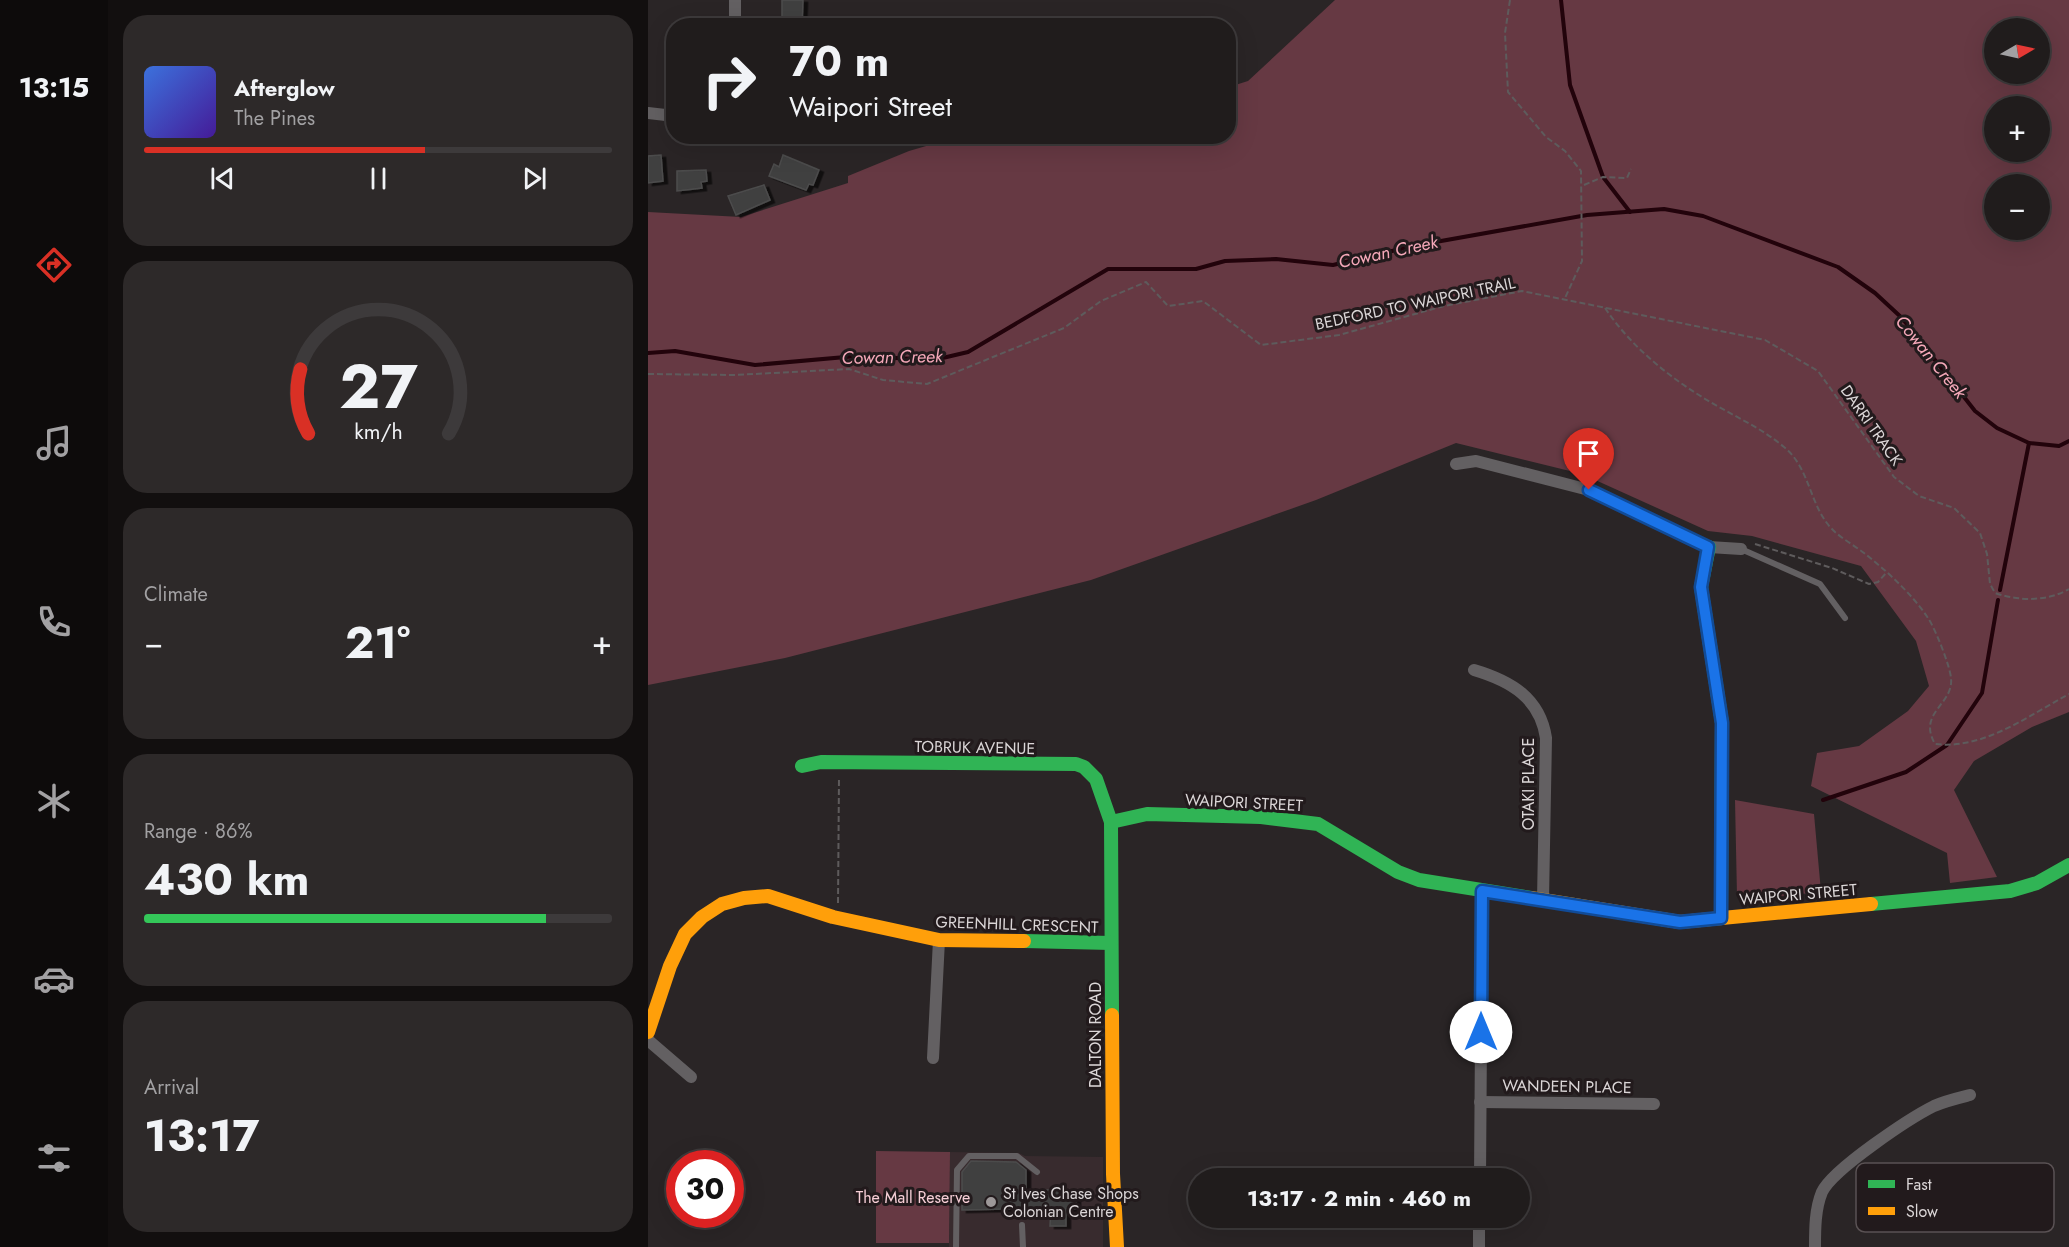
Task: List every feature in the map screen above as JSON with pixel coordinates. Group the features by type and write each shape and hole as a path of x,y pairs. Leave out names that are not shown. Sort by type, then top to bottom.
{"street":[{"path":"735,0 735,18"},
{"path":"648,113 666,115"},
{"path":"1456,464 1476,461 1589,490 1708,547 1741,549"},
{"path":"1708,547 1701,587 1722,723 1721,918"},
{"name":"OTAKI PLACE","path":"1474,670 1494,676 1528,698 1537,708 1543,722 1546,738 1543,900"},
{"name":"TOBRUK AVENUE","path":"802,766 821,762 1076,764 1087,767 1094,776 1111,822"},
{"name":"WAIPORI STREET","path":"1111,822 1146,814 1261,817 1318,824 1398,872 1419,880 1680,922 2010,891 2037,883 2069,865"},
{"name":"DALTON ROAD","path":"1111,822 1113,1174 1117,1247"},
{"path":"1480,1168 1482,891"},
{"name":"GREENHILL CRESCENT","path":"648,1032 670,966 685,934 702,917 722,904 744,898 768,896 838,918 939,940 1111,943"},
{"path":"933,1058 939,940"},
{"path":"648,1040 691,1077"},
{"path":"1815,1247 1817,1212 1822,1192 1832,1177 1848,1163 1935,1106 1970,1095"},
{"name":"WANDEEN PLACE","path":"1480,1102 1654,1104"},
{"path":"1479,1228 1479,1247"}],"lane":[{"path":"1741,549 1820,584 1845,618"},
{"path":"956,1247 957,1170 969,1156 1017,1156 1037,1172"},
{"path":"1022,1225 1023,1247"}],"path":[{"path":"1510,0 1505,33 1508,92 1546,137 1565,151 1581,171 1584,185 1582,261 1565,298"},
{"path":"1584,185 1603,177 1627,178 1631,169"},
{"name":"BEDFORD TO WAIPORI TRAIL","path":"648,374 735,375 849,369 883,380 927,384 1064,328 1101,301 1146,282 1168,306 1203,301 1261,345 1340,335 1444,306 1522,291 1605,308"},
{"path":"1605,308 1638,349 1658,365 1701,397 1731,412 1784,446 1800,463 1818,507 1831,528 1887,572 1929,618 1951,678 1948,691 1929,722 1930,735 1935,744 1953,745 1979,741 2069,694"},
{"name":"DARRI TRACK","path":"1605,308 1765,340 1818,371 1894,477 1919,496 1954,508 1980,533 1987,554 1990,584 1995,593 2012,599 2044,598 2069,589"},
{"path":"1741,549 1759,543 1832,568 1869,584 1878,582 1887,572"},
{"path":"838,918 839,762"}],"shaded area":[{"path":"950,1152 1103,1157 1103,1247 949,1247"}],"green space":[{"path":"1335,0 2069,0 2069,712 2032,727 1974,761 1954,790 1997,877 1950,883 1947,853 1811,786 1817,753 1859,746 1908,711 1929,686 1916,641 1861,566 1752,536 1708,531 1582,474 1456,443 1316,500 1091,580 785,658 648,685 648,212 741,217 848,183 848,176 909,151 933,144 1236,144 1236,85 1248,81"},
{"path":"1735,800 1814,814 1821,892 1749,899 1737,896"},
{"name":"The Mall Reserve","path":"876,1151 950,1152 949,1243 876,1243"}],"building":[{"path":"782,0 803,0 802,18 782,18"},
{"path":"661,155 663,181 648,183 648,156"},
{"path":"783,155 819,170 813,185 809,184 806,190 769,176 774,164 779,167"},
{"path":"706,170 707,181 701,182 702,188 677,191 677,171"},
{"path":"764,185 770,200 736,215 728,196"},
{"path":"971,1161 1016,1162 1026,1170 1026,1190 1076,1190 1076,1209 1066,1209 1066,1226 1050,1226 1051,1208 962,1210 962,1172"}],"waterway":[{"path":"1561,0 1570,85 1603,177 1630,212"},
{"name":"Cowan Creek","path":"648,353 675,351 755,365 857,356 934,360 968,352 1108,269 1196,269 1225,261 1276,259 1333,265 1413,246 1587,215 1664,209 1703,216 1838,267 1875,293 1902,318 1975,411 1997,428 2029,443 2059,446 2069,441"},
{"path":"2000,590 2029,443"},
{"path":"1823,800 1906,772 1947,745 1982,693 1998,600"}],"traffic: fast":[{"path":"1709,547 1701,587 1722,723 1721,918"},
{"path":"802,766 821,762 1076,764 1084,767 1096,779 1111,822 1112,1015"},
{"path":"1111,822 1147,814 1261,817 1318,824 1398,872 1419,880 1531,898"},
{"path":"1871,904 2010,891 2037,883 2069,865"},
{"path":"1024,941 1111,943"}],"traffic: slow":[{"path":"648,1032 670,966 685,934 702,917 722,904 744,898 768,896 833,917 939,940 1024,941"},
{"path":"1531,898 1680,922 1871,904"},
{"path":"1112,1015 1113,1174 1117,1247"}],"place":[{"name":"St Ives Chase Shops Colonian Centre","path":"991,1202"}],"route":[{"path":"1481,1032 1482,891 1680,922 1721,918 1722,723 1701,587 1708,547 1589,490"}]}
